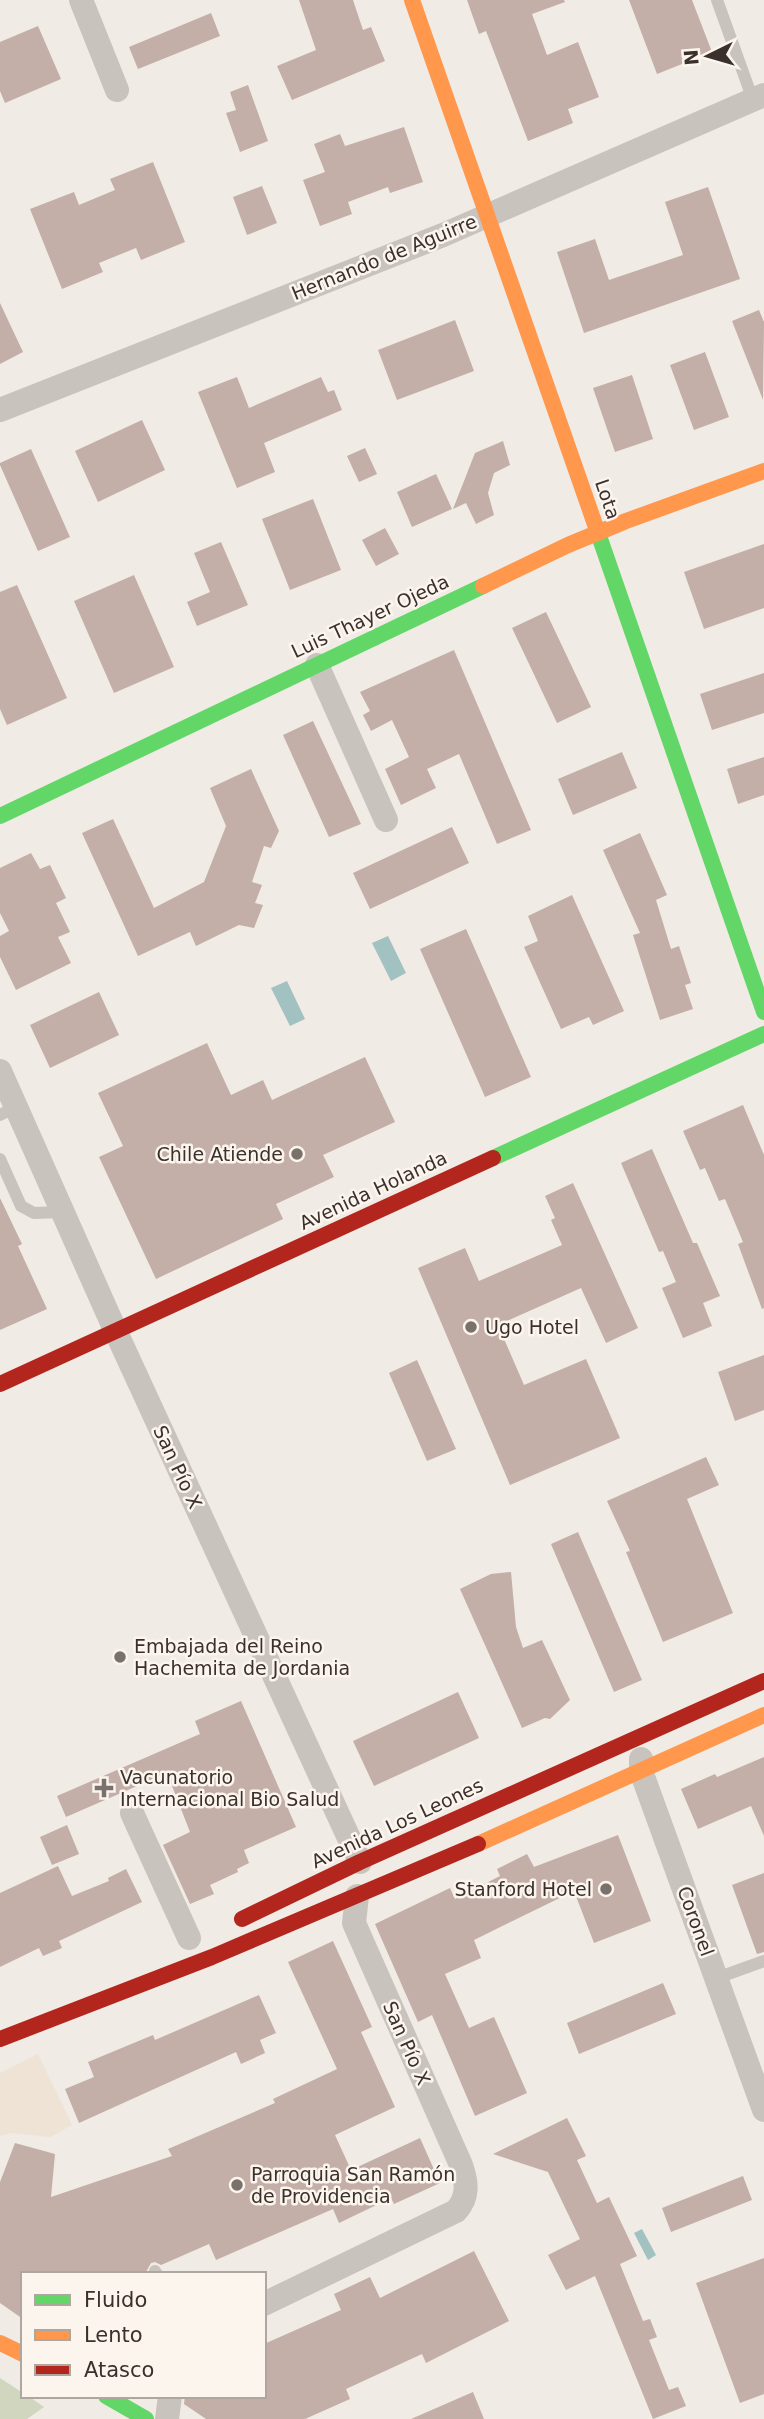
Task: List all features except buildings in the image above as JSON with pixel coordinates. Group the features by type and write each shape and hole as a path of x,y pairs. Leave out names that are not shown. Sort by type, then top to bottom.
{"street":[{"path":"80,0 117,90"},
{"name":"Lota","path":"412,0 764,1012"},
{"name":"Hernando de Aguirre","path":"0,410 487,216 758,98"},
{"name":"Luis Thayer Ojeda","path":"0,816 597,533 764,471"},
{"path":"317,665 386,820"},
{"name":"Avenida Holanda","path":"0,1384 764,1034"},
{"name":"San Pío X","path":"0,1072 8,1111 63,1212 360,1862"},
{"name":"Avenida Los Leones","path":"204,1934 764,1681"},
{"path":"0,2039 54,2016 211,1958 764,1715"},
{"path":"641,1770 642,1751 650,1732"},
{"name":"Coronel","path":"641,1770 764,2110"},
{"path":"54,2016 204,1934 132,1812"},
{"name":"San Pío X","path":"266,2303 456,2211 464,2203 466,2179 461,2165 357,1932 354,1916 357,1896"},
{"path":"0,2343 21,2353"},
{"path":"109,2398 146,2419"},
{"path":"167,2419 170,2398"}],"lane":[{"path":"717,0 758,98"},
{"path":"0,1159 21,1206 34,1213 63,1212"},
{"path":"717,1978 764,1961"}],"green space":[{"path":"0,2378 21,2392 21,2398 31,2398 44,2407 27,2419 0,2419"}],"shaded area":[{"path":"38,2054 72,2125 50,2137 12,2133 0,2136 0,2073"}],"water":[{"path":"388,936 406,973 391,981 372,943"},
{"path":"287,981 305,1019 290,1026 271,988"},
{"path":"642,2229 656,2255 648,2260 634,2233"}],"traffic: fast":[{"path":"598,533 764,1012"},
{"path":"0,816 483,586"},
{"path":"493,1158 764,1034"},
{"path":"109,2398 146,2419"}],"traffic: slow":[{"path":"412,0 598,533"},
{"path":"483,586 568,545 626,521 764,471"},
{"path":"478,1844 764,1715"},
{"path":"0,2343 21,2353"}],"traffic: jam":[{"path":"0,1384 493,1158"},
{"path":"242,1919 360,1862 764,1681"},
{"path":"0,2039 212,1957 478,1844"}],"place":[{"name":"Chile Atiende","path":"297,1154"},
{"name":"Ugo Hotel","path":"471,1327"},
{"name":"Embajada del Reino Hachemita de Jordania","path":"120,1657"},
{"name":"Vacunatorio Internacional Bio Salud","path":"104,1788"},
{"name":"Stanford Hotel","path":"606,1889"},
{"name":"Parroquia San Ramón de Providencia","path":"237,2185"}]}
